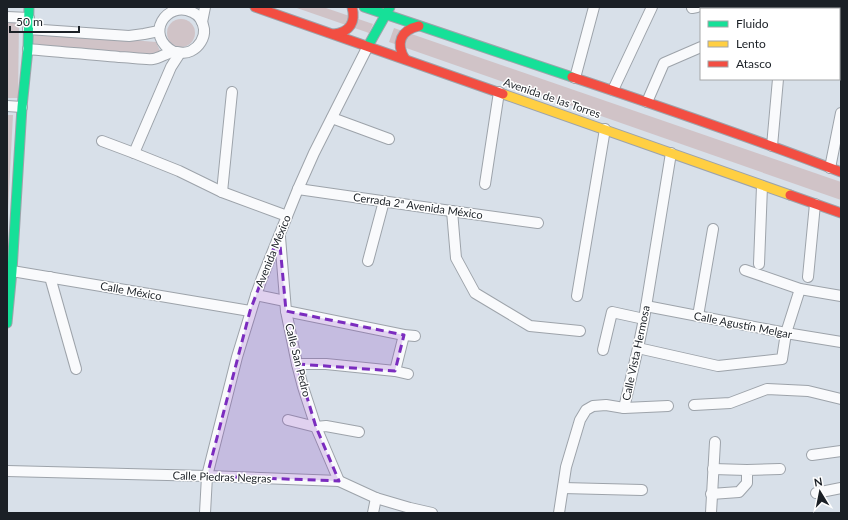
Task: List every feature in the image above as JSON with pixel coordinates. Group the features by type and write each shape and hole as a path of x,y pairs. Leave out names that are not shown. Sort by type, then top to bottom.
{"main road":[{"path":"7,323 12,271 22,107 28,49 29,7"},
{"name":"Avenida de las Torres","path":"255,7 841,213"},
{"path":"334,34 343,32 350,27 354,18 352,7"},
{"path":"364,7 388,11 419,26 613,90 841,172"},
{"name":"Avenida México","path":"368,46 388,11"},
{"path":"405,59 400,51 400,41 404,33 411,28 419,26"}],"street":[{"path":"202,22 205,7"},
{"path":"576,78 594,7"},
{"path":"613,90 652,7"},
{"path":"28,49 152,59 177,53 190,52 198,46 204,32 202,22 199,17 193,12 187,10 180,9 168,13 160,24 160,38 163,44 168,49 177,53"},
{"path":"7,18 29,24 129,36 159,31"},
{"name":"Avenida México","path":"205,513 208,476 250,311 279,234 314,153 368,46"},
{"path":"647,102 664,63 700,47"},
{"path":"134,153 177,53"},
{"path":"772,146 778,80"},
{"path":"222,192 232,92"},
{"path":"485,184 499,92"},
{"path":"7,106 22,107"},
{"path":"830,168 841,113"},
{"path":"332,118 389,139"},
{"path":"578,296 605,129"},
{"path":"102,141 179,171 222,192 287,216"},
{"name":"Calle Vista Hermosa","path":"559,513 566,467 580,420 586,410 593,406 606,405 624,408 644,319 671,153"},
{"path":"759,264 762,186"},
{"name":"Cerrada 2ª Avenida México","path":"298,189 538,223"},
{"path":"368,261 384,201"},
{"path":"808,278 815,204"},
{"path":"452,211 456,258 475,293 530,326 580,331"},
{"path":"698,316 713,229"},
{"name":"Calle San Pedro","path":"279,234 286,306 297,364 316,427 339,480"},
{"path":"745,270 800,289 841,296"},
{"name":"Calle México","path":"12,271 250,311"},
{"path":"50,277 76,369"},
{"path":"638,348 718,366 782,359 786,333 800,289"},
{"path":"256,296 286,306 404,335 415,336"},
{"name":"Calle Agustín Melgar","path":"646,306 841,342"},
{"path":"603,350 612,312 644,319"},
{"path":"395,371 404,335"},
{"path":"297,364 326,364 395,371 408,374"},
{"path":"694,405 730,403 767,389 808,391 841,399"},
{"path":"624,408 668,406"},
{"path":"288,420 316,427 326,426 360,432"},
{"path":"711,513 714,442"},
{"path":"812,455 841,451"},
{"path":"713,469 780,469"},
{"path":"711,494 739,492 747,483 746,470"},
{"name":"Calle Piedras Negras","path":"7,471 339,480 376,498 410,511 432,513"},
{"path":"563,488 642,490"},
{"path":"816,493 841,488"},
{"path":"373,513 376,498"}],"highlighted area":[{"path":"279,234 286,311 404,335 395,371 297,364 316,427 339,481 207,476 250,311"}],"shaded area":[{"path":"294,7 323,7 373,24 369,33"},
{"path":"181,19 191,23 195,33 191,43 181,47 171,43 167,33 171,23"},
{"path":"7,22 19,23 18,98 7,98"},
{"path":"394,28 841,182 841,200 389,42"},
{"path":"34,32 156,42 162,55 34,45"},
{"path":"7,115 13,115 7,229"}],"traffic: fast":[{"path":"7,323 12,271 22,107 28,49 29,7"},
{"path":"364,7 572,77"},
{"path":"368,46 390,7"}],"traffic: slow":[{"path":"503,94 790,195"}],"traffic: jam":[{"path":"255,7 503,94"},
{"path":"334,34 348,29 353,17 352,7"},
{"path":"405,59 400,48 402,38 408,31 419,26"},
{"path":"572,77 707,123 841,172"},
{"path":"790,195 841,213"}]}
